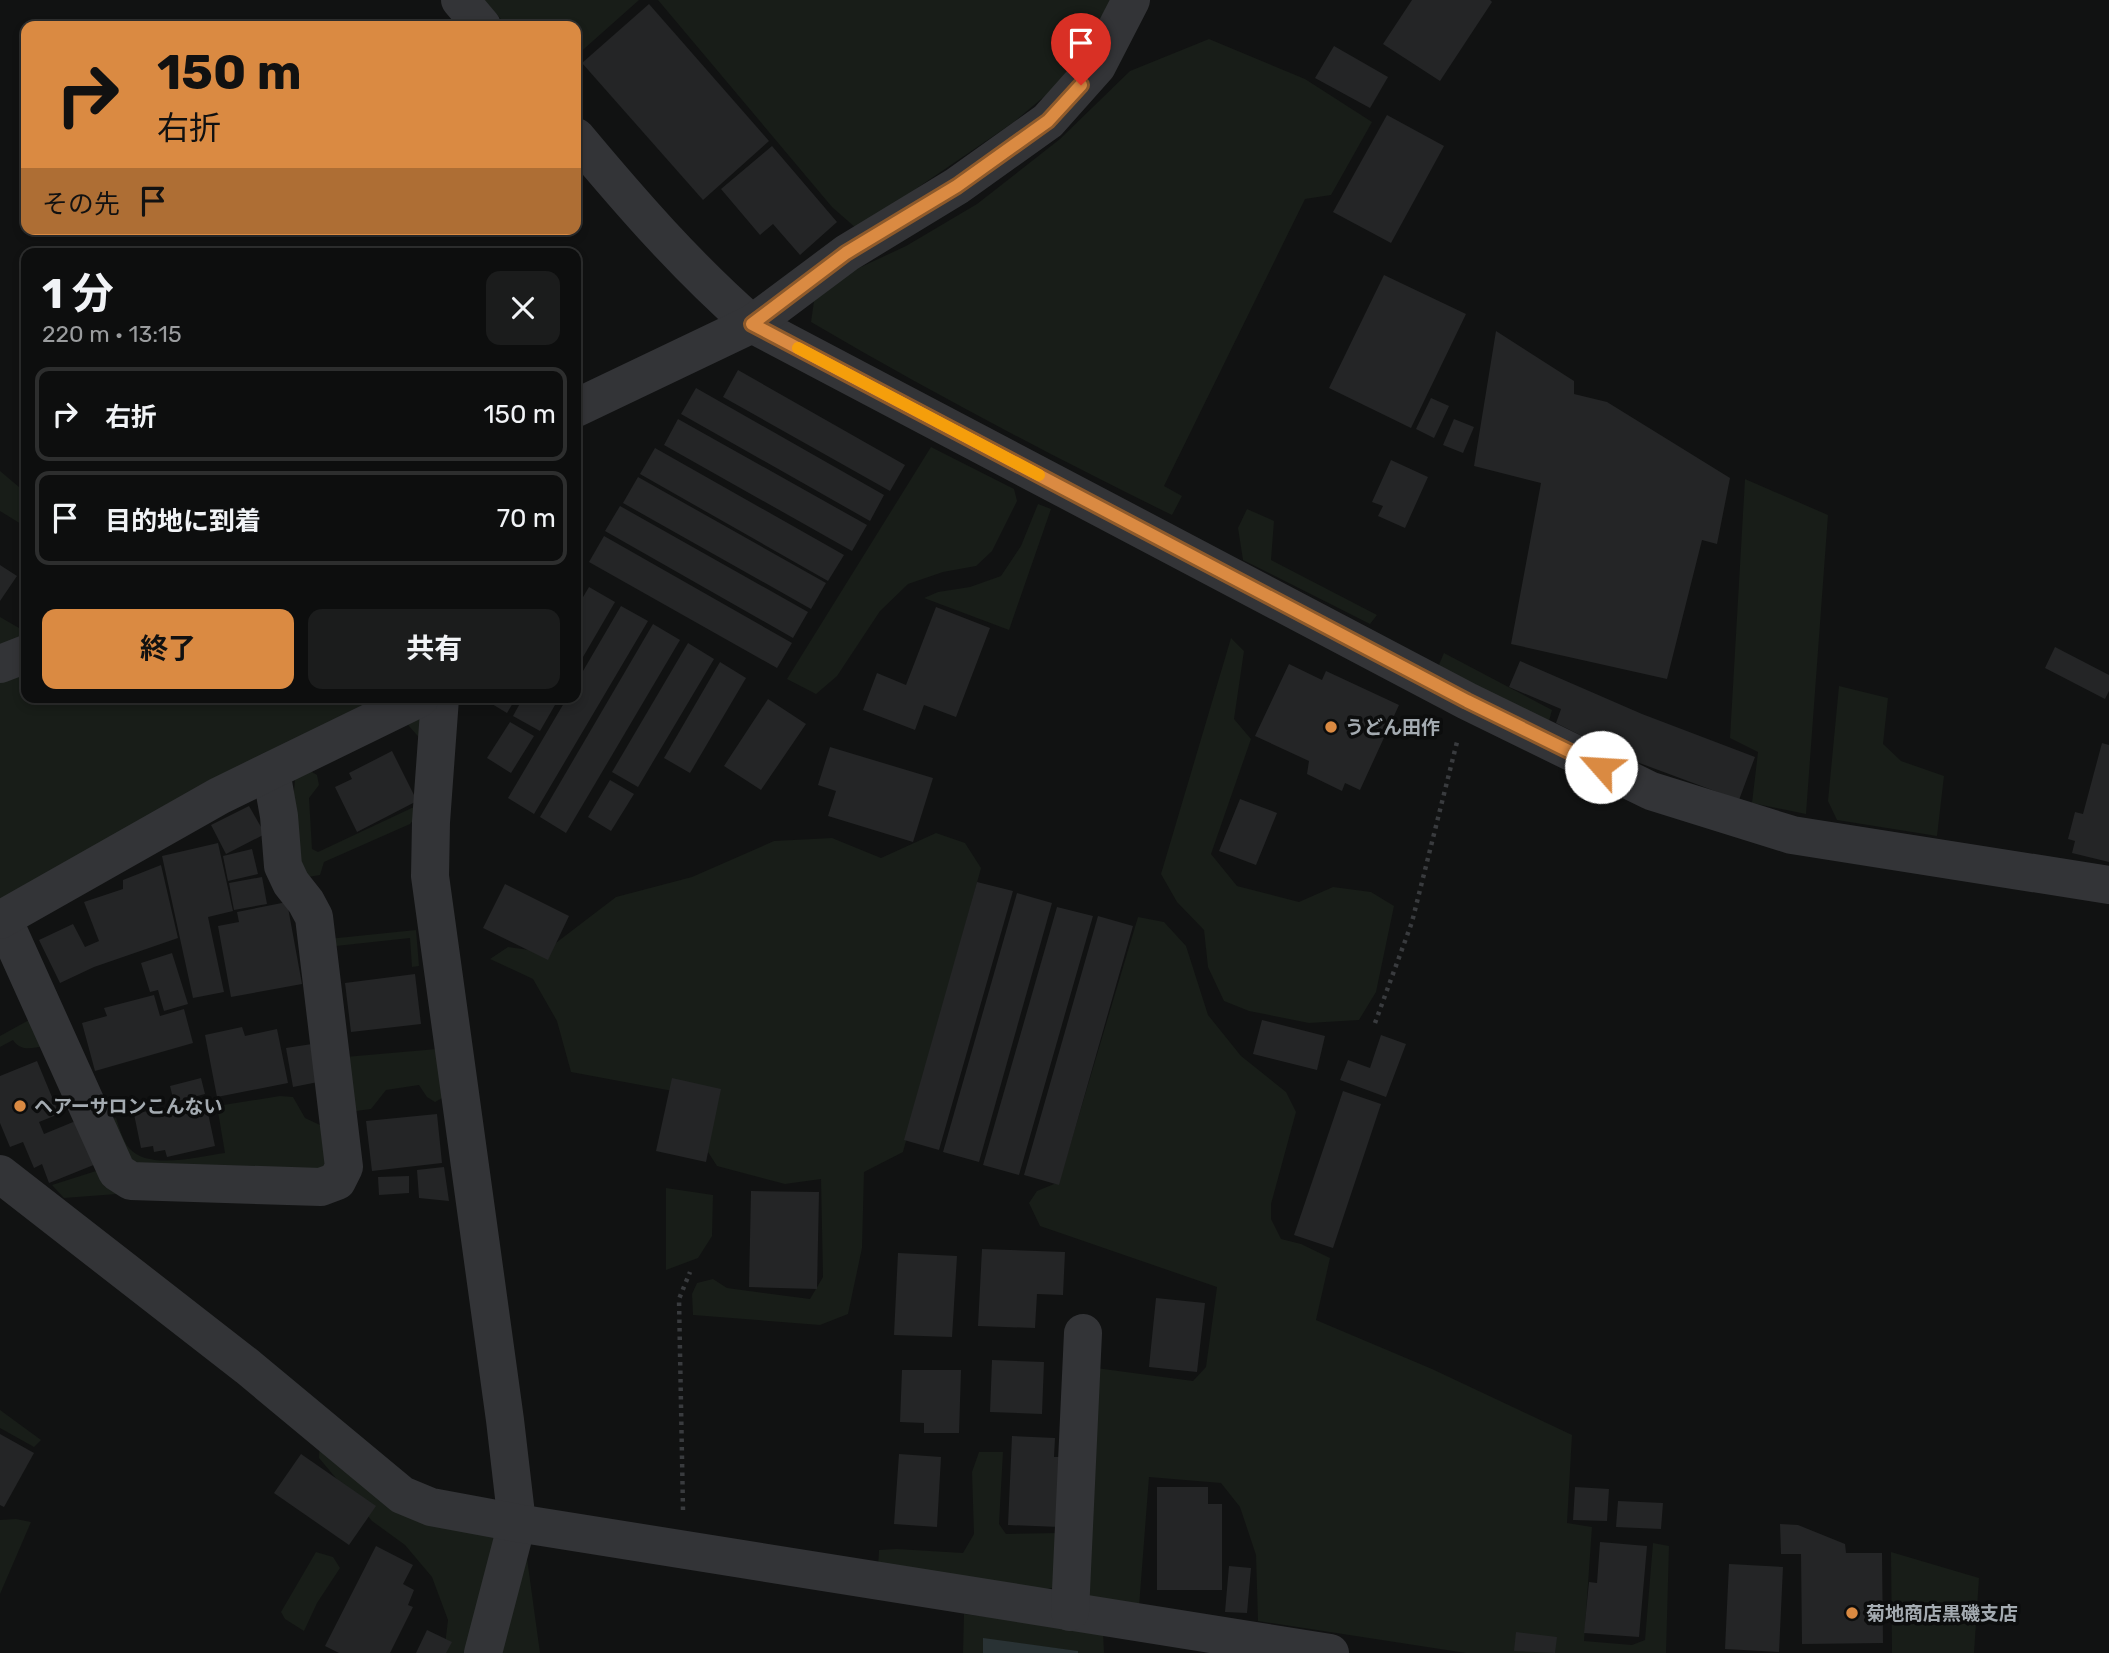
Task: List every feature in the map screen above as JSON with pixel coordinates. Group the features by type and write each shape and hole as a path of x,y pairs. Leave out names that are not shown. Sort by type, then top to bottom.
{"street":[{"path":"460,0 478,21"},
{"path":"581,407 752,324 846,253 957,186 1048,121 1097,66 1131,0"},
{"path":"581,143 648,222 709,286 752,324 1467,701 1651,791 1792,835 2109,885"},
{"path":"0,664 21,656"},
{"path":"271,771 279,816 283,866 314,917 344,1167 337,1181 321,1187 131,1181 117,1172 1,919 219,796 410,703"},
{"path":"440,703 430,822 430,876 517,1522 483,1653"},
{"path":"0,1174 248,1367 402,1495 431,1507 1070,1612 1270,1649 1330,1653"},
{"path":"1070,1612 1083,1332"}],"path":[{"path":"1375,1023 1412,922 1467,701"},
{"path":"684,1550 679,1299 690,1272"}],"shaded area":[{"path":"484,0 639,0 581,52 581,21 503,21"},
{"path":"658,0 1112,0 1059,84 1014,122 857,229 832,207"},
{"path":"1209,39 1305,79 1372,122 1331,195 1305,199 1164,486 1182,496 1172,515 990,422 811,322 814,301 846,274 906,246 977,204 1060,139 1130,71"},
{"path":"931,447 1014,489 1017,501 992,551 976,566 943,572 908,584 880,611 837,676 816,694 787,679"},
{"path":"0,471 21,489 21,524 0,511"},
{"path":"1745,479 1828,515 1806,814 1752,803 1758,752 1730,738"},
{"path":"1038,504 1051,509 1009,630 924,598 1001,576 1021,546"},
{"path":"1247,509 1274,521 1271,560 1377,615 1370,624 1243,560 1238,528"},
{"path":"0,617 21,629 21,703 397,703 0,905"},
{"path":"1231,638 1244,651 1234,719 1251,739 1211,854 1237,886 1299,902 1333,887 1371,892 1394,906 1376,992 1359,1020 1309,1023 1249,1011 1224,1001 1208,967 1204,930 1177,902 1161,874"},
{"path":"1444,653 1552,710 1549,721 1438,667"},
{"path":"1839,686 1888,698 1883,744 1901,761 1944,776 1937,836 1837,820 1828,801"},
{"path":"422,713 431,721 422,810 410,824 324,862 320,875 308,877 297,862 294,844 298,823 293,802 295,779 305,768 317,775 319,785 309,798 312,849 318,852 416,806 424,743 405,718"},
{"path":"936,833 965,843 981,868 903,1152 864,1172 862,1248 848,1314 820,1325 693,1315 692,1294 697,1283 713,1279 727,1288 810,1299 823,1277 821,1179 785,1184 717,1166 699,1138 678,1092 571,1072 557,1021 533,979 490,959 508,947 544,952 616,897 692,877 774,841 832,838 881,858"},
{"path":"1138,917 1164,922 1186,946 1208,1015 1241,1056 1286,1092 1296,1112 1271,1204 1271,1219 1281,1239 1301,1244 1330,1258 1316,1320 1432,1369 1572,1435 1567,1523 1592,1527 1584,1641 1632,1645 1645,1640 1653,1543 1669,1546 1666,1653 1466,1653 1258,1621 1256,1555 1240,1507 1221,1483 1149,1477 1139,1607 1085,1600 1096,1368 1193,1381 1206,1367 1217,1287 1040,1226 1029,1203 1037,1191 1059,1182"},
{"path":"416,930 419,966 412,967 410,938 336,946 328,939"},
{"path":"29,1020 44,1046 23,1048 13,1040 0,1047 0,1036"},
{"path":"437,1049 444,1097 435,1102 427,1097 419,1085 386,1090 371,1109 356,1111 345,1057"},
{"path":"280,1096 293,1097 305,1118 320,1125 328,1134 325,1172 127,1166 104,1120 116,1118 127,1145 138,1155 161,1160 188,1159 225,1153 217,1106"},
{"path":"96,1171 117,1194 64,1198 52,1185"},
{"path":"666,1188 713,1195 712,1236 698,1258 666,1270"},
{"path":"0,1410 41,1440 34,1447 0,1428"},
{"path":"320,1440 526,1551 540,1653 444,1653 448,1620 432,1577 405,1545 372,1521 319,1458"},
{"path":"979,1452 1003,1452 999,1524 1006,1534 1058,1533 1053,1588 1027,1592 878,1569 879,1550 963,1553 974,1534 972,1472"},
{"path":"0,1520 31,1522 0,1594"},
{"path":"316,1552 333,1557 340,1568 317,1603 304,1631 285,1619 281,1612"},
{"path":"1891,1552 1979,1578 1974,1653 1892,1653"},
{"path":"964,1614 1103,1631 1104,1653 1078,1653 983,1639 983,1653 963,1653"},
{"path":"983,1638 1078,1651 1078,1653 983,1653"}],"building":[{"path":"1412,0 1492,2 1440,81 1383,44"},
{"path":"649,4 769,141 703,200 582,63"},
{"path":"1334,46 1388,77 1370,108 1315,78"},
{"path":"1387,115 1444,146 1391,243 1333,212"},
{"path":"772,146 837,222 800,255 773,224 760,235 721,189"},
{"path":"1384,275 1466,314 1411,428 1329,388"},
{"path":"1496,331 1574,381 1574,394 1607,402 1730,478 1717,544 1702,540 1667,679 1511,644 1541,483 1474,466"},
{"path":"738,370 905,465 890,491 723,397"},
{"path":"696,388 884,495 870,521 681,414"},
{"path":"1431,398 1449,406 1434,438 1416,429"},
{"path":"678,419 867,525 852,551 664,445"},
{"path":"1454,419 1474,427 1463,453 1443,445"},
{"path":"655,448 844,555 828,581 640,474"},
{"path":"1391,460 1428,477 1405,528 1378,516 1383,506 1372,502"},
{"path":"638,477 826,583 811,609 623,503"},
{"path":"620,506 808,612 793,638 605,531"},
{"path":"604,536 792,643 777,668 589,562"},
{"path":"0,565 17,576 0,601"},
{"path":"589,587 615,602 581,660 581,601"},
{"path":"621,606 648,621 534,814 508,798 564,703 581,703 581,674"},
{"path":"936,607 990,628 956,717 924,705 915,730 863,710 877,673 906,685"},
{"path":"653,624 680,640 566,833 540,817"},
{"path":"688,643 714,659 638,787 612,772"},
{"path":"2055,647 2109,675 2109,691 2105,699 2045,668"},
{"path":"1520,661 1642,714 1755,757 1739,800 1626,758 1556,723 1561,709 1509,687"},
{"path":"720,662 746,678 690,773 664,758"},
{"path":"1289,664 1322,680 1326,671 1399,705 1360,790 1345,783 1342,791 1307,774 1309,761 1255,736"},
{"path":"768,699 806,724 761,790 724,766"},
{"path":"490,703 513,703 507,713"},
{"path":"520,703 556,703 540,731 513,716"},
{"path":"510,722 534,736 511,773 487,758"},
{"path":"2102,743 2109,745 2109,862 2072,853 2075,841 2068,839 2075,812 2083,814"},
{"path":"830,747 933,778 913,842 828,816 836,791 818,785"},
{"path":"392,751 417,801 357,832 335,787 352,779 349,773"},
{"path":"610,780 634,794 611,831 588,817"},
{"path":"1240,799 1277,813 1256,865 1219,851"},
{"path":"249,806 265,834 226,854 211,825"},
{"path":"218,843 233,911 208,917 224,992 193,998 162,856"},
{"path":"252,849 258,874 228,881 223,856"},
{"path":"161,865 178,938 94,967 60,983 39,940 73,924 85,947 99,941 84,902 123,889 123,880"},
{"path":"262,877 267,904 234,910 229,883"},
{"path":"977,882 1013,891 939,1150 904,1140"},
{"path":"505,884 569,916 548,960 483,928"},
{"path":"1017,893 1052,903 979,1162 943,1152"},
{"path":"287,902 302,984 231,997 218,926 239,922 237,912"},
{"path":"1057,907 1093,916 1019,1175 983,1165"},
{"path":"1098,916 1133,926 1059,1185 1024,1175"},
{"path":"172,953 188,1004 164,1011 158,990 150,992 141,963"},
{"path":"415,974 421,1024 351,1032 345,983"},
{"path":"154,995 160,1016 184,1009 193,1043 95,1071 82,1023 107,1016 104,1008"},
{"path":"1262,1020 1325,1036 1317,1070 1253,1054"},
{"path":"242,1027 245,1036 277,1029 288,1083 217,1097 205,1035"},
{"path":"1381,1035 1406,1044 1386,1097 1340,1080 1348,1060 1370,1068"},
{"path":"312,1044 318,1082 293,1087 286,1048"},
{"path":"37,1061 59,1114 39,1122 44,1134 78,1120 96,1164 49,1183 42,1164 34,1168 23,1142 10,1147 0,1123 0,1076"},
{"path":"201,1078 205,1094 174,1102 170,1086"},
{"path":"672,1078 721,1089 706,1162 656,1151"},
{"path":"1343,1091 1381,1104 1333,1248 1294,1235"},
{"path":"205,1099 215,1146 167,1157 165,1150 154,1152 153,1146 141,1148 134,1114"},
{"path":"437,1114 442,1163 372,1171 366,1121"},
{"path":"444,1167 449,1201 419,1198 417,1170"},
{"path":"409,1176 409,1193 379,1195 378,1177"},
{"path":"751,1191 819,1192 817,1289 749,1287"},
{"path":"982,1249 1065,1252 1063,1295 1037,1294 1035,1328 978,1326"},
{"path":"898,1253 957,1256 952,1337 894,1335"},
{"path":"1156,1298 1205,1303 1197,1372 1149,1367"},
{"path":"992,1360 1044,1362 1042,1414 990,1412"},
{"path":"902,1370 961,1370 959,1433 924,1433 924,1423 900,1422"},
{"path":"0,1434 34,1453 4,1507 0,1505"},
{"path":"1012,1436 1055,1438 1054,1457 1063,1457 1060,1527 1008,1525"},
{"path":"301,1454 376,1506 349,1545 274,1493"},
{"path":"899,1454 941,1457 937,1527 894,1524"},
{"path":"1157,1487 1208,1487 1208,1504 1222,1504 1222,1590 1157,1590"},
{"path":"1575,1487 1609,1489 1607,1521 1573,1520"},
{"path":"1618,1501 1663,1503 1661,1529 1616,1527"},
{"path":"1780,1524 1798,1525 1845,1544 1846,1553 1882,1553 1883,1643 1802,1644 1801,1554 1781,1554"},
{"path":"1600,1542 1647,1546 1639,1637 1584,1633 1589,1582 1597,1583"},
{"path":"376,1546 413,1565 403,1584 414,1590 408,1605 413,1607 390,1653 339,1653 325,1646"},
{"path":"1729,1564 1783,1567 1779,1652 1725,1649"},
{"path":"1229,1566 1251,1568 1247,1613 1225,1612"},
{"path":"427,1630 452,1642 446,1653 416,1653"},
{"path":"1516,1632 1557,1637 1555,1653 1514,1651"}],"slow traffic":[{"path":"798,348 1039,475"}],"place":[{"name":"うどん田作","path":"1331,727"},
{"name":"ヘアーサロンこんない","path":"20,1106"},
{"name":"菊地商店黒磯支店","path":"1852,1613"}],"route":[{"path":"1081,85 1048,121 957,186 846,253 752,324 1467,701 1601,767"}]}
